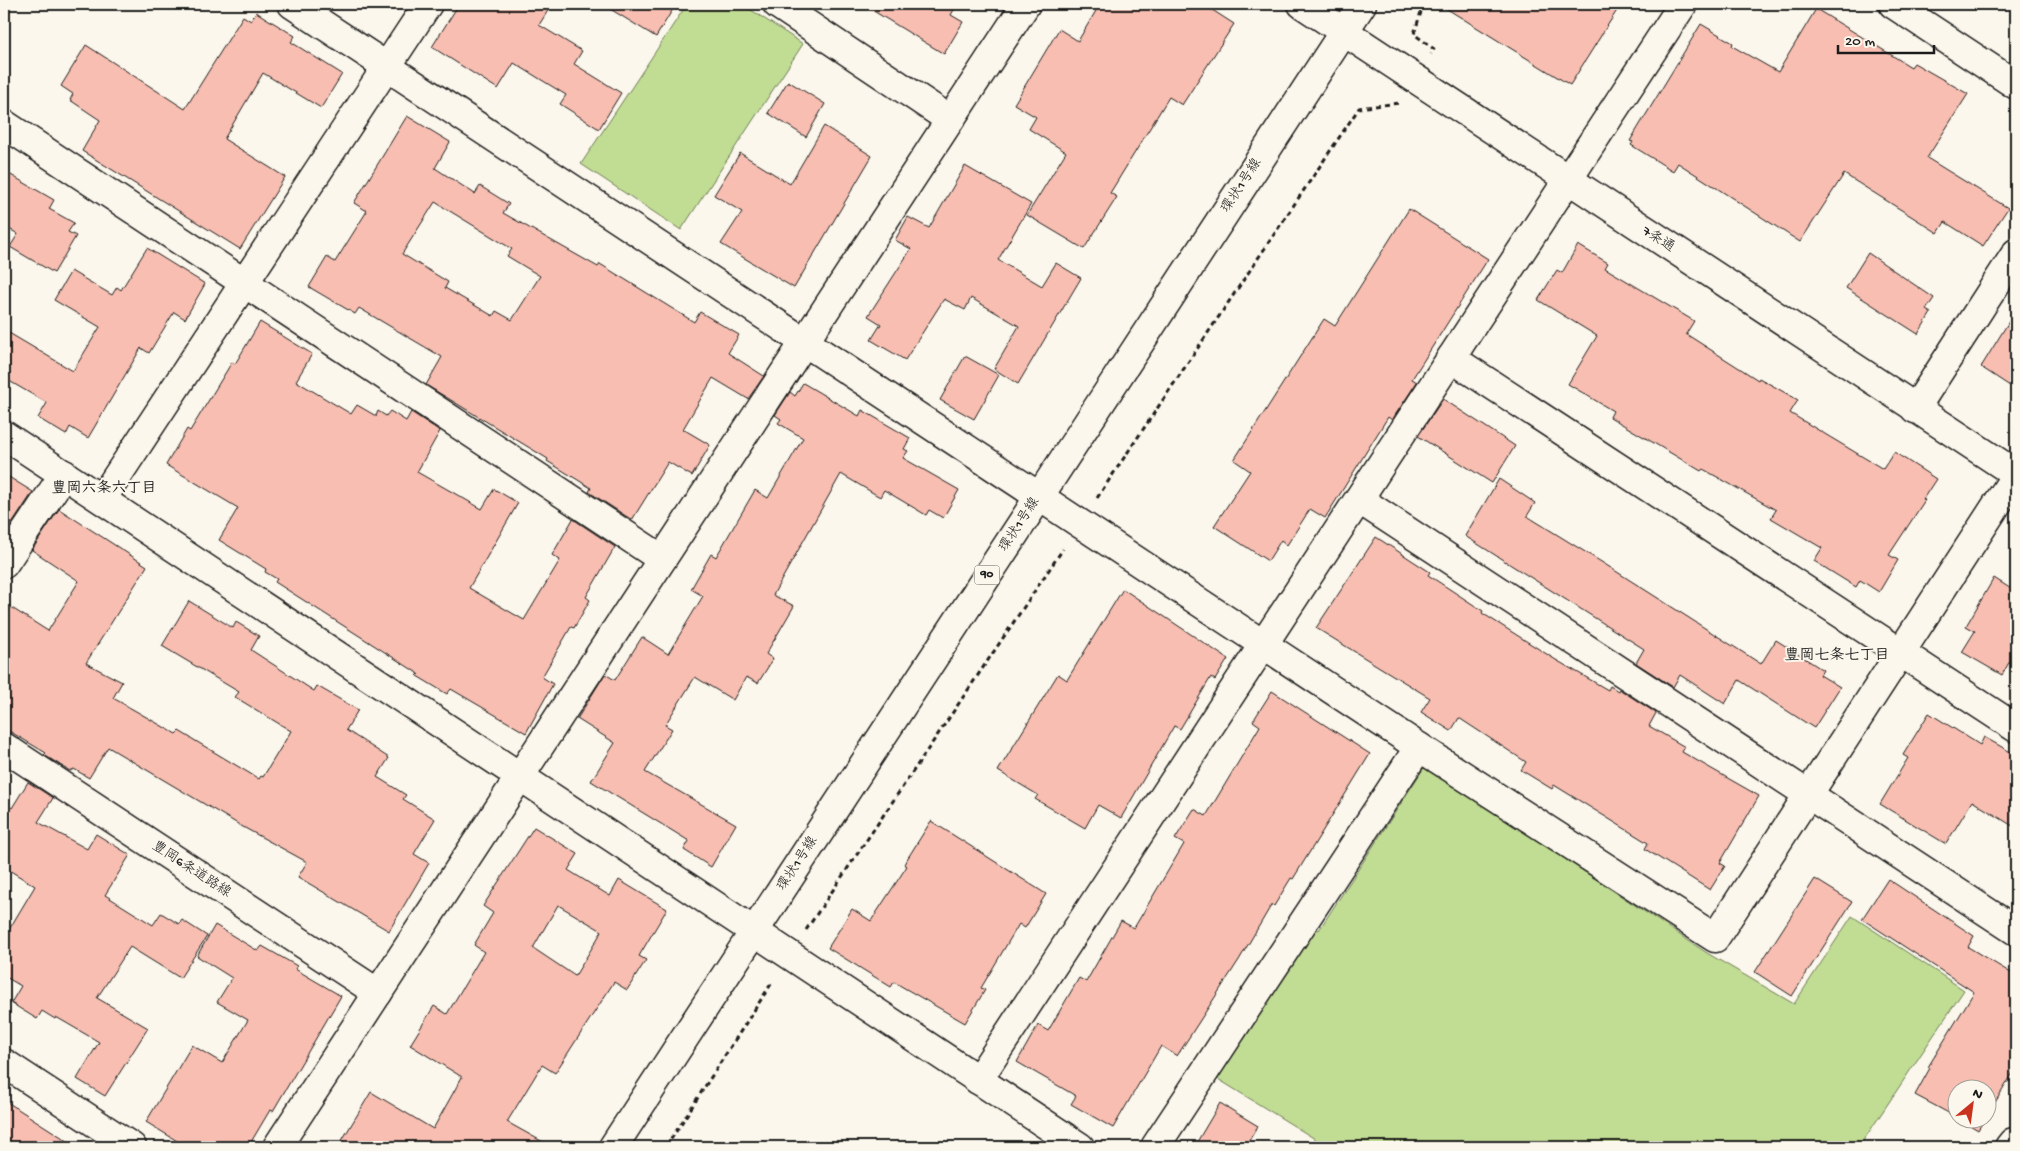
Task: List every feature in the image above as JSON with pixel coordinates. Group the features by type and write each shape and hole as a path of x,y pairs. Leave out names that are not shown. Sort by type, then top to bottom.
{"street":[{"path":"292,4 806,341 1419,747 1715,938 2016,474"},
{"path":"102,499 428,4"},
{"path":"777,4 949,118"},
{"path":"277,1147 806,341 949,118 1026,4"},
{"name":"7条通","path":"1302,4 1414,80 2016,474"},
{"name":"環状1号線","path":"613,1147 1362,4"},
{"path":"978,1080 1684,4"},
{"path":"1893,4 2016,85"},
{"path":"4,124 662,559"},
{"path":"1915,408 2016,253"},
{"path":"1451,358 2016,728"},
{"path":"4,435 1080,1147"},
{"path":"4,564 64,474"},
{"path":"1360,500 2016,932"},
{"name":"豊岡6条道路線","path":"4,747 378,993"},
{"path":"1155,1147 1419,747"},
{"path":"4,1063 132,1147"},
{"path":"2009,1147 2013,1142 2016,1144"}],"path":[{"path":"666,1147 790,954 1359,108 1398,105 1434,49 1414,34 1421,12 1426,4"}],"green space":[{"path":"687,4 742,4 803,44 681,230 581,164"},
{"path":"1425,766 1707,953 1794,1004 1852,916 1964,990 1859,1147 1328,1147 1205,1071 1304,923 1319,930"}],"building":[{"path":"459,4 552,4 539,25 582,51 574,64 621,93 599,129 560,104 566,95 514,63 498,89 432,47"},
{"path":"602,4 676,4 656,37"},
{"path":"862,4 957,4 951,15 963,22 944,54"},
{"path":"1100,4 1203,4 1234,24 1182,105 1169,97 1110,193 1117,197 1084,249 1027,215 1066,152 1029,129 1036,117 1014,104 1059,29 1078,41"},
{"path":"1439,4 1621,4 1570,85"},
{"path":"1816,9 1911,67 1914,63 1968,94 1927,158 2008,208 1983,246 1945,222 1938,233 1844,174 1800,242 1678,163 1673,171 1631,145 1633,142 1630,141 1701,24 1733,43 1732,46 1778,72"},
{"path":"256,12 295,36 291,42 342,74 321,108 263,73 224,139 285,177 240,249 82,151 100,120 70,100 73,94 61,86 86,45 185,109 243,16 251,21"},
{"path":"788,81 825,104 806,137 768,113"},
{"path":"407,116 450,142 435,168 475,194 480,186 509,204 503,213 598,267 600,264 694,322 700,312 739,335 728,353 764,376 748,399 713,378 683,429 710,445 692,476 668,462 632,520 589,492 591,488 547,461 548,459 426,385 442,357 359,308 355,314 309,287 327,257 335,262 367,211 354,203","holes":["435,202 512,249 507,256 540,276 512,320 496,311 493,316 445,288 448,282 402,254"]},
{"path":"824,126 872,156 794,288 721,244 742,212 714,195 740,153 790,184"},
{"path":"965,166 1031,204 998,260 1042,286 1056,263 1081,278 1018,384 994,369 1019,326 971,298 965,310 944,299 905,360 871,340 881,324 868,316 911,249 895,240 908,217 929,228"},
{"path":"4,171 54,200 49,209 74,223 68,232 76,236 54,273 10,247 18,234 4,226"},
{"path":"1409,209 1488,259 1412,379 1417,382 1392,420 1388,417 1325,518 1310,509 1287,545 1281,540 1268,561 1214,526 1250,471 1234,460 1324,319 1335,326"},
{"path":"1578,245 1608,263 1605,268 1694,321 1686,334 1758,380 1759,378 1798,400 1790,413 1883,469 1894,452 1936,479 1923,499 1925,500 1889,555 1898,560 1879,592 1860,580 1856,587 1814,561 1822,548 1771,518 1776,510 1703,469 1701,471 1610,417 1613,411 1568,384 1597,336 1538,300 1557,270 1562,273"},
{"path":"147,248 205,284 185,319 174,312 149,353 141,348 88,438 70,427 66,435 38,418 47,403 4,378 4,330 73,371 100,327 54,300 71,271 112,295 117,287 121,290"},
{"path":"1868,253 1934,298 1926,310 1931,313 1918,334 1846,288"},
{"path":"2016,310 2016,390 1981,367"},
{"path":"260,322 312,354 296,381 351,414 357,405 376,416 378,411 386,416 390,411 406,421 411,412 440,431 417,472 482,509 494,489 518,503 469,588 524,620 560,560 552,555 573,519 615,547 586,597 590,600 574,628 571,627 542,677 553,684 526,733 451,689 447,694 417,676 419,674 275,582 277,579 265,572 266,569 219,540 238,508 166,465 187,429 190,431 232,362 235,364"},
{"path":"965,356 999,375 974,419 940,400"},
{"path":"803,383 859,416 862,410 910,438 904,449 908,451 903,458 959,490 943,518 929,510 926,515 884,490 880,497 841,474 773,595 794,606 766,654 773,659 758,683 746,677 733,700 695,677 665,725 672,729 645,772 736,824 711,867 684,850 689,841 591,781 615,743 577,719 605,674 615,680 642,637 668,654 703,596 691,589 711,554 716,557 755,490 768,498 803,438 778,423 781,419 775,415 790,392 795,396"},
{"path":"1443,399 1515,446 1492,483 1418,436"},
{"path":"4,474 33,492 6,533 4,532"},
{"path":"1499,479 1535,503 1527,516 1761,664 1776,640 1823,670 1820,675 1840,687 1814,728 1739,680 1725,704 1680,675 1673,687 1636,663 1644,649 1465,536"},
{"path":"59,509 147,566 86,663 122,682 113,698 176,734 179,731 259,779 261,776 263,777 291,731 235,697 239,692 162,646 189,601 233,628 236,622 259,636 251,650 314,691 317,686 358,710 346,730 389,758 377,777 406,795 403,799 435,819 414,854 429,863 389,931 298,877 307,862 243,827 108,747 89,778 74,769 70,771 44,755 46,753 4,728 4,603 48,631 79,581 32,550"},
{"path":"1376,537 1430,572 1428,575 1483,611 1482,613 1556,660 1608,690 1610,686 1618,691 1619,689 1656,713 1649,726 1685,747 1682,752 1759,796 1720,863 1725,866 1710,890 1645,849 1648,843 1554,785 1552,789 1521,770 1526,762 1459,718 1451,731 1421,712 1430,698 1316,628"},
{"path":"1994,578 2016,592 2016,650 2002,675 1962,652 1975,631 1966,626"},
{"path":"1123,589 1228,659 1215,680 1211,677 1180,729 1174,726 1121,818 1098,805 1085,828 1035,799 1038,795 998,771 1058,674 1067,680"},
{"path":"1272,691 1370,754 1293,879 1291,878 1274,906 1272,904 1239,960 1177,1056 1161,1046 1113,1128 1071,1104 1076,1096 1017,1062 1038,1025 1048,1031 1079,978 1086,982 1121,921 1134,928 1184,844 1175,839 1194,809 1206,816 1260,726 1253,721"},
{"path":"1929,713 1980,745 1984,737 2016,755 2016,828 1972,801 1946,844 1880,804 1908,758 1903,755"},
{"path":"28,782 53,798 38,822 87,849 96,834 130,855 105,895 153,925 161,913 179,924 182,920 207,936 180,978 130,947 97,998 148,1028 105,1096 77,1079 99,1042 56,1017 55,1019 42,1011 37,1019 11,1003 21,986 4,976 4,938 35,886 4,867 4,803 12,808"},
{"path":"931,821 1046,894 1025,928 1019,924 981,988 985,990 965,1023 894,982 891,987 828,948 852,909 871,921 907,866 904,864"},
{"path":"534,827 578,854 568,870 610,896 619,880 667,909 639,956 646,960 627,990 614,982 555,1073 542,1065 507,1122 552,1147 338,1147 371,1092 433,1129 462,1077 410,1045 434,1006 447,1014 484,952 474,945 493,913 483,906","holes":["558,905 602,931 575,976 533,948"]},
{"path":"1815,879 1852,902 1792,996 1755,972"},
{"path":"1888,879 1974,936 1968,947 2016,976 2016,1068 1998,1098 1998,1078 1948,1078 1948,1113 1915,1095 1930,1068 1928,1067 1974,992 1862,919"},
{"path":"215,925 258,951 262,946 297,966 295,969 341,996 273,1111 270,1110 248,1147 187,1147 146,1122 192,1045 222,1063 248,1020 217,1002 232,978 197,956"},
{"path":"4,1100 77,1147 13,1147 4,1142"},
{"path":"1220,1103 1258,1126 1245,1147 1194,1147"}],"district":[{"name":"豊岡六条六丁目","path":"104,489"},
{"name":"豊岡七条七丁目","path":"1837,656"}]}
